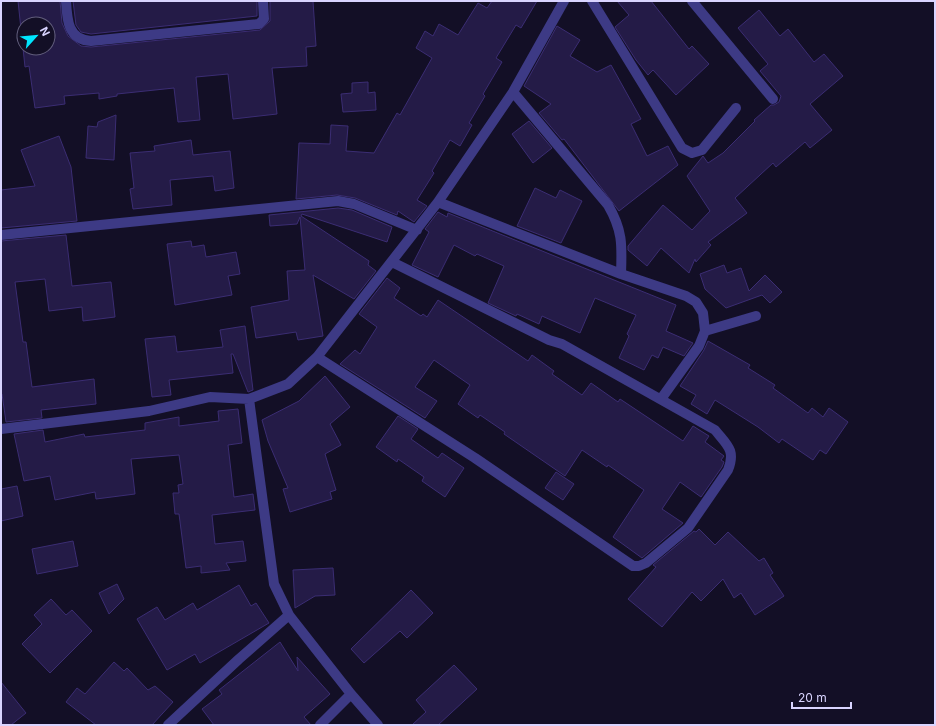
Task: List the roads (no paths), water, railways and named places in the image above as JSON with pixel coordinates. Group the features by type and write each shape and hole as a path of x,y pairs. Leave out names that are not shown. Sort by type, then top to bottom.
{"street":[{"path":"66,1 71,31 76,37 91,41 259,24 264,19 263,1"},
{"path":"1,429 149,411 210,397 249,399 288,384 318,357 438,202 514,92 564,1"},
{"path":"592,1 682,148 692,153 702,150 736,108"},
{"path":"692,1 773,99"},
{"path":"514,92 608,205 617,221 622,241 621,274"},
{"path":"1,235 338,201 354,204 417,230"},
{"path":"438,202 621,274 686,296 696,302 703,313 704,331 699,346 662,399"},
{"path":"318,357 475,458 567,523 633,566 639,566 646,563 688,528 728,470 731,461 732,454 729,447 715,430 562,344 549,340 392,262"},
{"path":"704,331 756,316"},
{"path":"249,399 274,584 289,615 351,694 378,725"},
{"path":"168,725 289,615"},
{"path":"320,725 351,694"}]}
